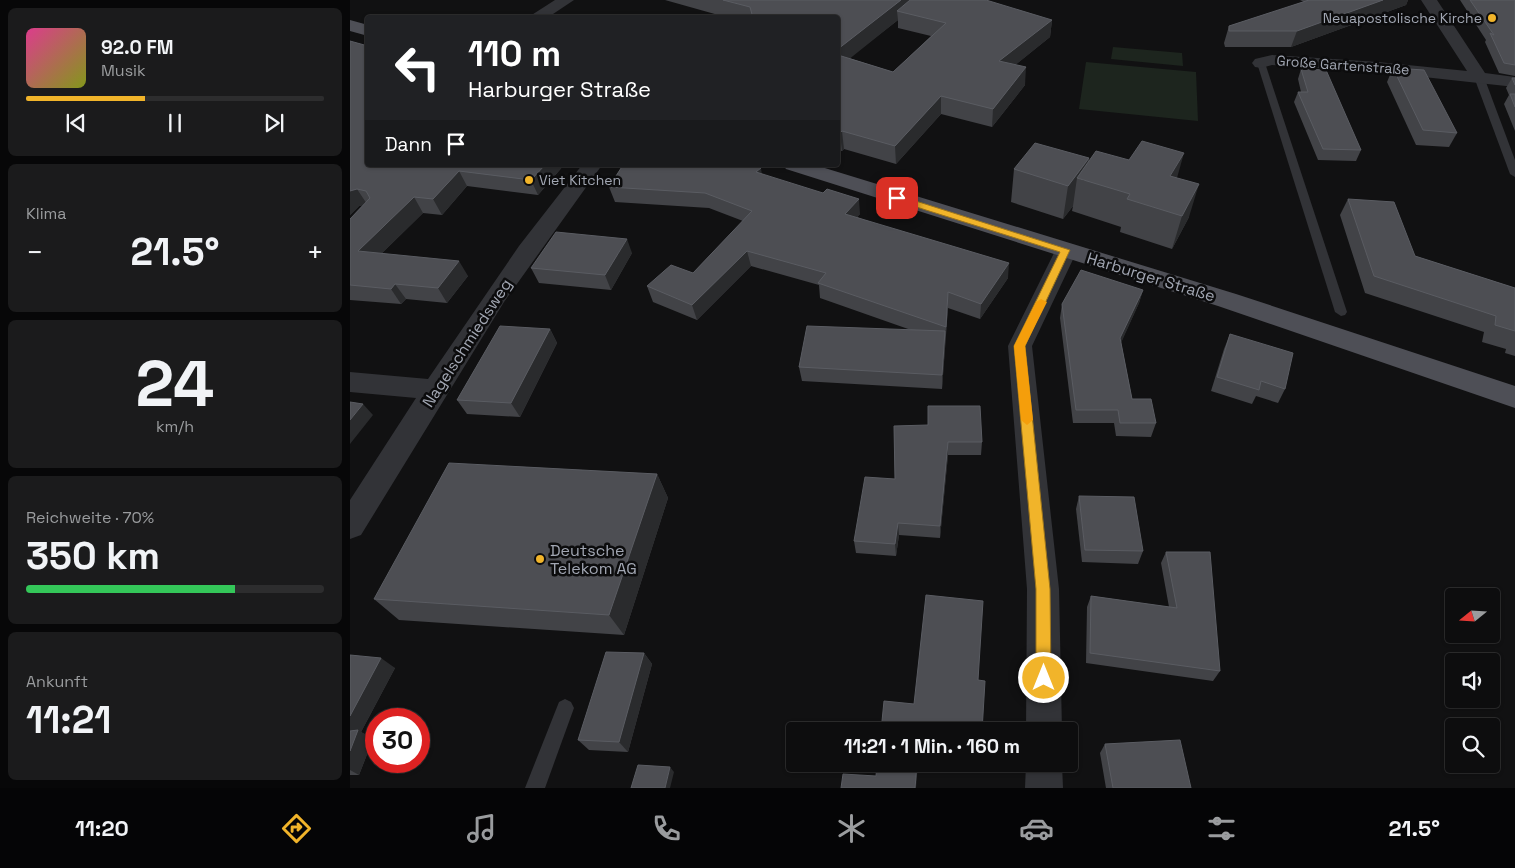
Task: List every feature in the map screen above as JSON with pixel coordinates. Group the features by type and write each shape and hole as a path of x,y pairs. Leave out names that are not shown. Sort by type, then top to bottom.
{"main road":[{"path":"350,25 365,30"},
{"name":"Harburger Straße","path":"799,167 1066,250 1339,324 1405,350 1515,385"},
{"name":"Harburger Straße","path":"1339,324 1408,362 1515,397"}],"street":[{"path":"540,15 566,0"},
{"path":"1429,0 1479,77"},
{"name":"Große Gartenstraße","path":"1261,63 1272,60 1479,77 1515,82"},
{"name":"Nagelschmiedsweg","path":"350,526 435,390 552,214 590,167"},
{"path":"1044,722 1043,589 1020,346 1066,250"},
{"path":"350,382 435,390"},
{"path":"1044,772 1044,788"}],"lane":[{"path":"1261,63 1339,324"},
{"path":"1479,77 1515,174"},
{"path":"535,788 565,708"}],"shaded area":[{"path":"1113,47 1182,53 1183,66 1111,59"},
{"path":"1086,62 1196,72 1198,121 1079,109"}],"building":[{"path":"723,0 901,0 840,47 840,15 752,15 750,7"},
{"path":"910,0 986,0 1052,20 999,61 1026,67 993,109 941,96 895,146 842,131 840,133 840,56 893,72 946,23 897,11"},
{"path":"1309,0 1383,0 1297,31 1229,31 1229,26"},
{"path":"1470,0 1515,0 1515,65 1504,63 1490,33 1494,35"},
{"path":"350,41 365,45 365,167 543,167 531,180 459,171 433,199 414,197 358,251 459,261 438,288 395,284 391,289 350,285 350,219 370,198 366,191 357,189 350,191"},
{"path":"1393,68 1424,70 1457,133 1423,130"},
{"path":"1301,69 1326,70 1361,150 1323,149 1298,92 1308,92"},
{"path":"1510,94 1515,94 1515,107"},
{"path":"1142,141 1184,153 1170,176 1199,184 1182,216 1127,199 1130,194 1077,178 1096,151 1129,160"},
{"path":"1035,143 1089,158 1068,186 1014,169"},
{"path":"622,167 758,167 761,168 756,172 823,193 827,189 859,199 845,214 1009,263 981,304 948,292 946,327 818,283 826,273 747,251 692,305 647,286 671,265 693,273 752,211 705,193 609,187"},
{"path":"1348,199 1394,202 1415,256 1515,288 1515,331 1495,325 1496,316 1374,276"},
{"path":"556,232 627,239 605,275 531,268"},
{"path":"1081,270 1143,290 1120,338 1132,399 1151,399 1156,423 1120,423 1118,410 1076,410 1062,304"},
{"path":"500,326 550,329 511,403 457,400"},
{"path":"807,326 945,331 942,375 799,367"},
{"path":"1230,334 1293,353 1285,389 1261,381 1259,390 1217,377"},
{"path":"350,402 363,404 350,420"},
{"path":"928,406 980,406 982,442 948,442 940,526 898,523 895,544 854,541 865,477 895,479 894,426 928,425"},
{"name":"Deutsche Telekom AG","path":"449,463 657,474 609,615 374,599"},
{"path":"1079,496 1134,497 1143,551 1085,550"},
{"path":"1166,552 1210,552 1220,671 1090,653 1091,596 1177,608"},
{"path":"926,595 983,601 978,680 985,681 983,722 882,722 884,701 914,704"},
{"path":"606,652 644,653 619,742 578,740"},
{"path":"350,655 381,658 350,716"},
{"path":"358,730 350,751 350,731"},
{"path":"1180,740 1191,788 1113,788 1105,744"},
{"path":"638,765 670,767 665,788 631,788"},
{"path":"876,772 916,772 915,788 841,788 843,774 876,776"}],"slow traffic":[{"path":"1027,420 1020,346 1041,302"}],"place":[{"name":"Neuapostolische Kirche","path":"1492,18"},
{"name":"Viet Kitchen","path":"529,180"},
{"name":"Deutsche Telekom AG","path":"540,559"}],"route":[{"path":"897,198 1066,250 1020,346 1043,589 1044,678"}]}
